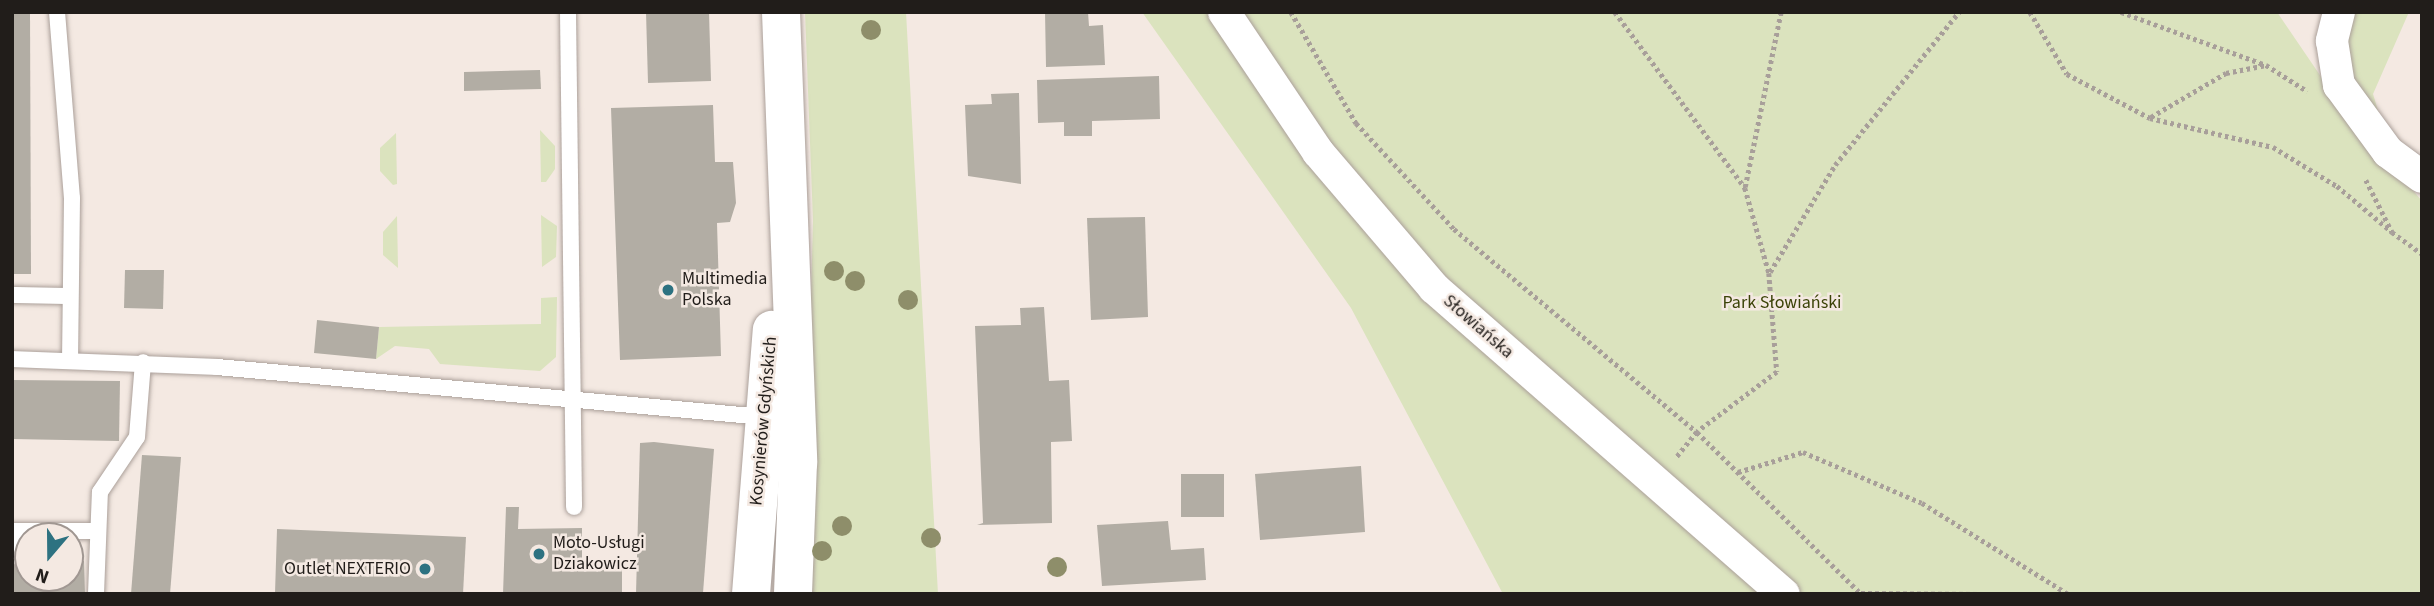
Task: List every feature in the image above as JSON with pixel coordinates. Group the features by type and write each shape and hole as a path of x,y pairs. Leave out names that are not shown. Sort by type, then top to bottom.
{"street":[{"name":"Kosynierów Gdyńskich","path":"781,12 784,206 799,463 793,594"},
{"name":"Słowiańska","path":"1224,12 1318,152 1401,254 1784,594"},
{"path":"2339,12 2332,41 2339,85 2388,152 2422,177"},
{"name":"Kosynierów Gdyńskich","path":"751,594 763,416 784,206"}],"lane":[{"path":"57,12 72,198 70,359"},
{"path":"568,12 575,507"},
{"path":"12,295 70,296"},
{"path":"12,359 143,362 763,416"},
{"path":"96,594 102,484 137,437 143,362"},
{"path":"84,532 98,531"}],"path":[{"path":"1291,12 1356,123 1454,229 1697,432 1861,593 1983,594"},
{"path":"1615,12 1745,188 1769,273 1777,372 1697,432 1657,481"},
{"path":"1745,188 1781,12"},
{"path":"1769,273 1835,164 1959,12"},
{"path":"2030,12 2067,74 2150,118 2273,147 2337,186 2422,254"},
{"path":"2122,12 2266,65 2320,99"},
{"path":"2150,118 2226,74 2266,65"},
{"path":"2364,175 2392,232"},
{"path":"1738,472 1804,452 1922,503 2068,594"}],"green space":[{"path":"805,12 906,12 938,594 803,594 813,221"},
{"name":"Park Słowiański","path":"1142,12 2277,12 2343,109 2422,201 2422,594 1503,594 1351,308"},
{"path":"2346,12 2409,12 2373,94 2383,127 2376,125 2343,59"},
{"path":"540,130 555,146 555,169 546,182 541,182"},
{"path":"396,133 397,184 393,185 380,171 380,148"},
{"path":"541,215 557,226 556,257 542,267"},
{"path":"397,216 398,268 383,255 383,232"},
{"path":"557,297 556,357 540,371 440,364 429,349 395,346 376,359 379,327 541,324 541,298"}],"building":[{"path":"12,12 30,12 31,274 12,274"},
{"path":"646,12 709,12 711,81 648,83"},
{"path":"1045,12 1088,12 1089,26 1103,25 1105,65 1046,67"},
{"path":"540,70 541,89 464,91 464,72"},
{"path":"1159,76 1160,119 1092,121 1092,136 1064,136 1064,122 1038,123 1037,80"},
{"path":"1019,93 1021,184 968,176 965,105 992,104 991,94"},
{"name":"Multimedia Polska","path":"713,105 715,162 733,162 736,203 730,222 717,223 721,356 620,360 611,108"},
{"path":"1145,217 1148,317 1091,320 1087,218"},
{"path":"125,270 164,270 163,309 124,308"},
{"path":"1044,307 1049,381 1069,380 1072,441 1051,442 1052,523 977,525 983,523 975,326 1021,325 1020,308"},
{"path":"317,320 379,327 376,359 314,353"},
{"path":"12,380 120,381 119,441 12,439"},
{"path":"654,442 714,449 703,593 636,594 640,443"},
{"path":"142,455 181,457 170,594 131,594"},
{"path":"1361,466 1365,532 1260,540 1255,474"},
{"path":"1181,474 1224,474 1224,517 1181,517"},
{"path":"506,507 519,507 518,529 582,528 582,570 622,570 622,594 503,594"},
{"path":"1168,521 1171,550 1204,548 1206,580 1102,586 1097,525"},
{"path":"277,529 466,537 463,594 275,593"},
{"path":"12,561 14,592 84,592 84,561 85,594 12,594"}],"place":[{"name":"Multimedia Polska","path":"668,290"},
{"name":"Moto-Usługi Dziakowicz","path":"539,554"},
{"name":"Outlet NEXTERIO","path":"425,569"}]}
